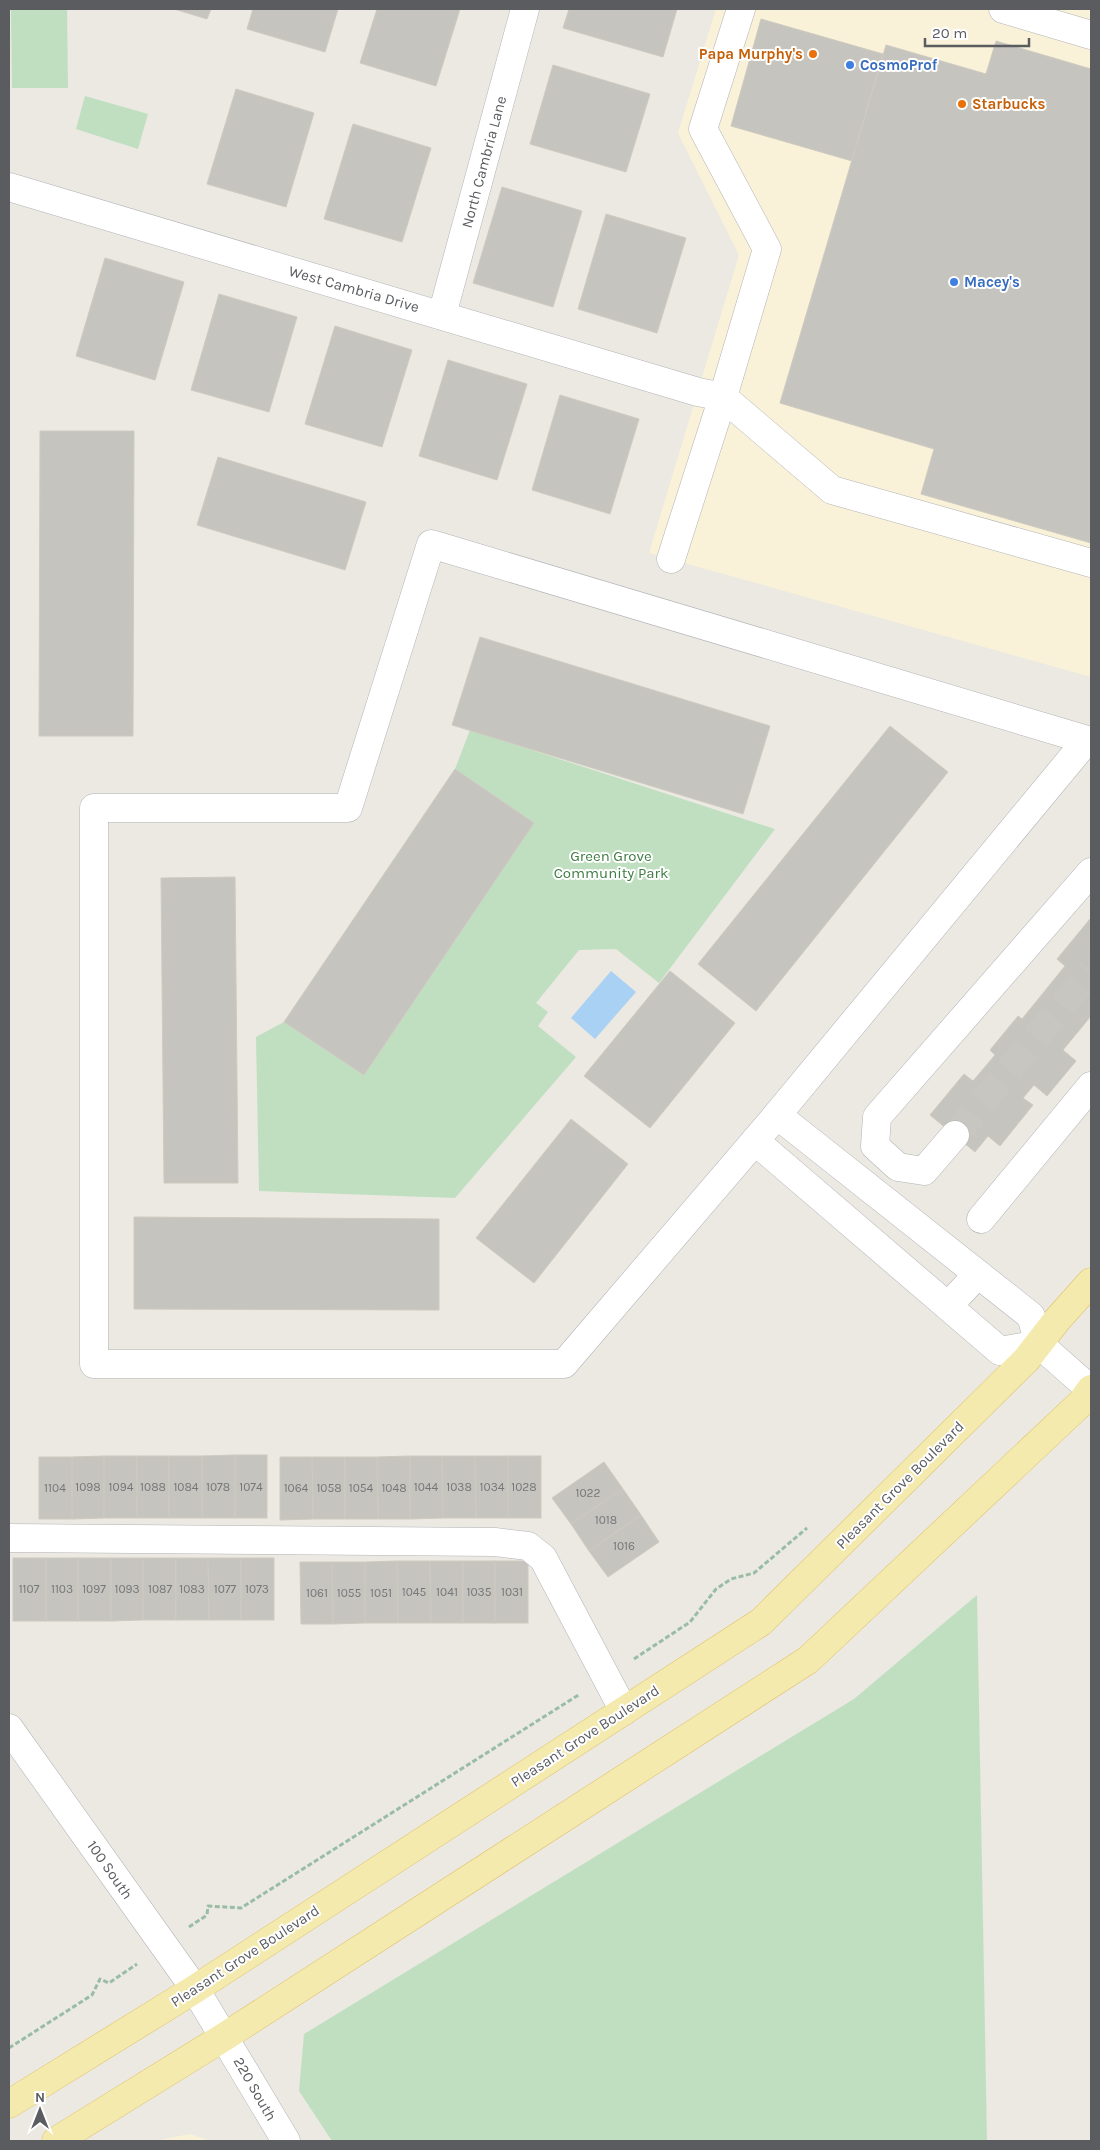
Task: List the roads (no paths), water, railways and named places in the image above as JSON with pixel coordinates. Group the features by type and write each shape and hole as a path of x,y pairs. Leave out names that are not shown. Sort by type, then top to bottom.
{"main road":[{"name":"Pleasant Grove Boulevard","path":"9,2104 195,1989 761,1622 1026,1360 1091,1282"},
{"path":"56,2141 224,2036 808,1660 1081,1403 1091,1390"}],"street":[{"name":"North Cambria Lane","path":"442,314 525,9"},
{"path":"671,559 711,395 767,249 703,129 741,9"},
{"path":"1003,9 1091,35"},
{"name":"West Cambria Drive","path":"9,187 711,395"},
{"path":"711,395 832,490 1091,564"},
{"path":"431,544 1087,740 777,1115 564,1364 94,1364 94,808 348,808 431,544"},
{"path":"955,1135 924,1171 898,1167 876,1146 877,1118 1091,872"},
{"path":"981,1218 1091,1086"},
{"path":"777,1115 1031,1316 1039,1344 1091,1390"},
{"path":"755,1141 1000,1351 1039,1344"},
{"path":"948,1306 978,1274"},
{"path":"9,1538 495,1542 528,1546 543,1558 624,1711"},
{"name":"100 South","path":"9,1728 195,1989 209,2014"},
{"name":"220 South","path":"209,2014 286,2141"}],"water":[{"path":"611,971 636,992 595,1039 571,1018"}],"tunnel":[{"path":"955,1135 1091,971"}],"place":[{"name":"Papa Murphy's","path":"813,54"},
{"name":"CosmoProf","path":"850,65"},
{"name":"Starbucks","path":"962,104"},
{"name":"Macey's","path":"954,282"}],"park label":[{"name":"Green Grove Community Park","path":"611,864"}]}
